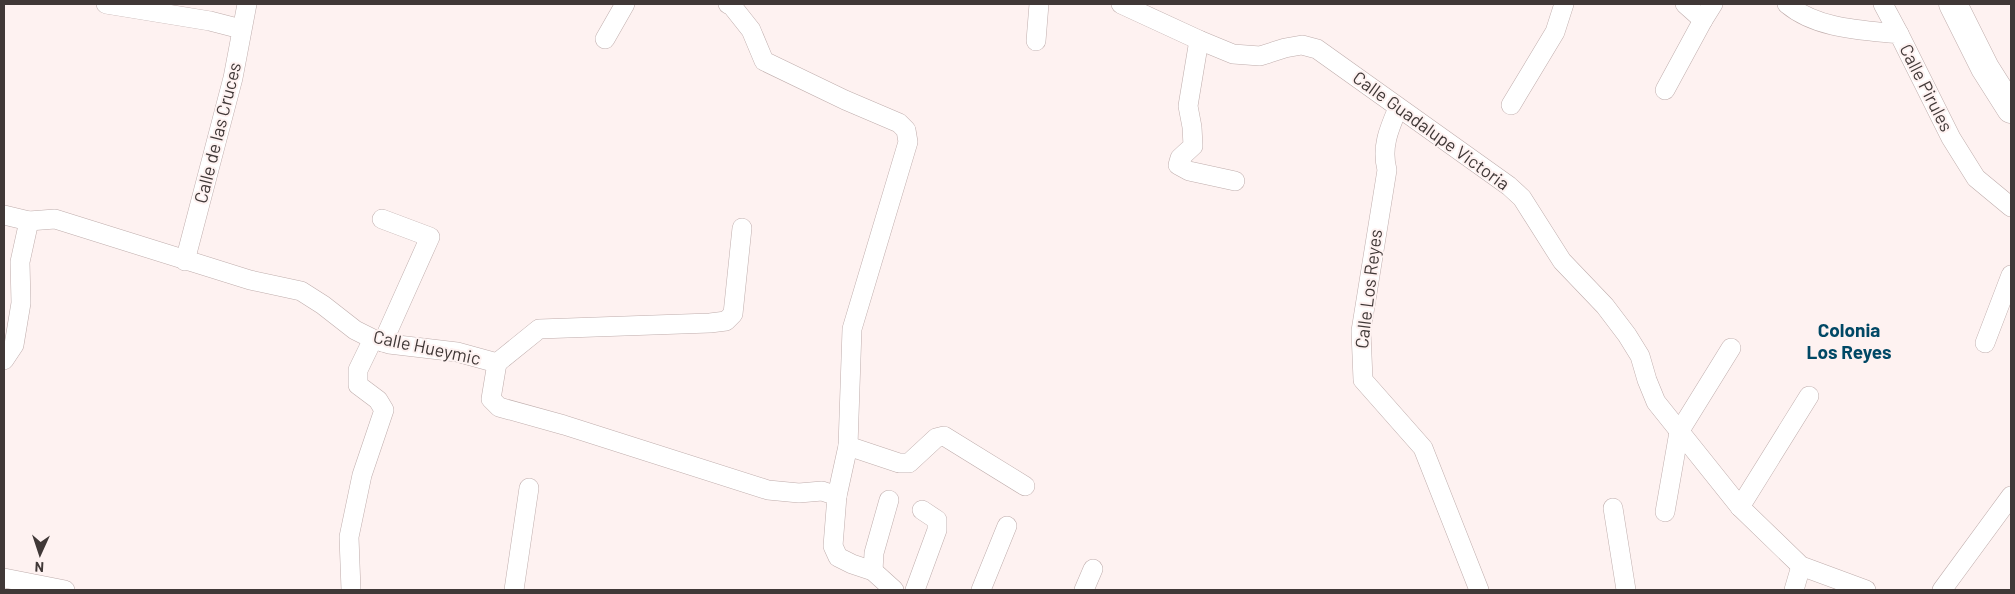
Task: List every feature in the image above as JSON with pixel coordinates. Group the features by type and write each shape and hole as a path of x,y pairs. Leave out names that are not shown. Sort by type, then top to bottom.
{"main road":[{"path":"1953,4 1985,68 2011,109"}],"street":[{"path":"106,4 241,28"},
{"name":"Calle de las Cruces","path":"186,261 233,78 247,4"},
{"path":"605,38 625,4"},
{"path":"728,4 732,6 751,30 764,61 845,100 899,122 906,130 908,142 852,329 848,446 837,496 833,546 838,557 873,571 894,590"},
{"path":"1036,41 1039,4"},
{"name":"Calle Guadalupe Victoria","path":"1121,4 1233,54 1260,56 1302,45 1317,50 1502,180 1522,198 1562,261 1605,306 1627,335 1640,356 1656,402 1740,507 1801,566 1860,589"},
{"path":"1511,106 1555,32 1564,4"},
{"path":"1685,4 1703,20"},
{"path":"1665,90 1713,4"},
{"name":"Calle Pirules","path":"1787,4 1799,14 1843,28 1899,34 1951,138 1976,178 2011,207"},
{"path":"1882,4 1899,34"},
{"path":"1199,40 1188,106 1193,146 1180,158 1178,165 1189,171 1235,181"},
{"name":"Calle Los Reyes","path":"1398,108 1386,133 1384,158 1387,170 1361,330 1363,380 1423,448 1479,590"},
{"name":"Calle Hueymic","path":"4,215 29,221 55,219 250,280 301,291 324,305 355,330 378,341 457,352 496,363 491,399 499,407 573,428 768,490 800,493 822,491 837,496"},
{"path":"351,590 349,537 362,475 384,410 378,400 358,385 358,370 378,341 430,237 382,219"},
{"path":"4,360 14,345 12,301 29,221"},
{"path":"496,363 539,329 726,321 733,314 742,228"},
{"path":"1985,343 2011,275"},
{"path":"1665,512 1679,432 1731,348"},
{"path":"1740,507 1809,396"},
{"path":"848,446 899,463 909,463 936,438 944,436 1025,486"},
{"path":"514,590 529,488"},
{"path":"1942,590 2011,496"},
{"path":"873,571 874,552 889,500"},
{"path":"1613,508 1626,590"},
{"path":"915,590 937,530 937,520 922,510"},
{"path":"981,590 1007,526"},
{"path":"1794,590 1801,566"},
{"path":"1084,590 1093,569"},
{"path":"4,578 65,590"}],"district":[{"name":"Colonia Los Reyes","path":"1849,341"}]}
